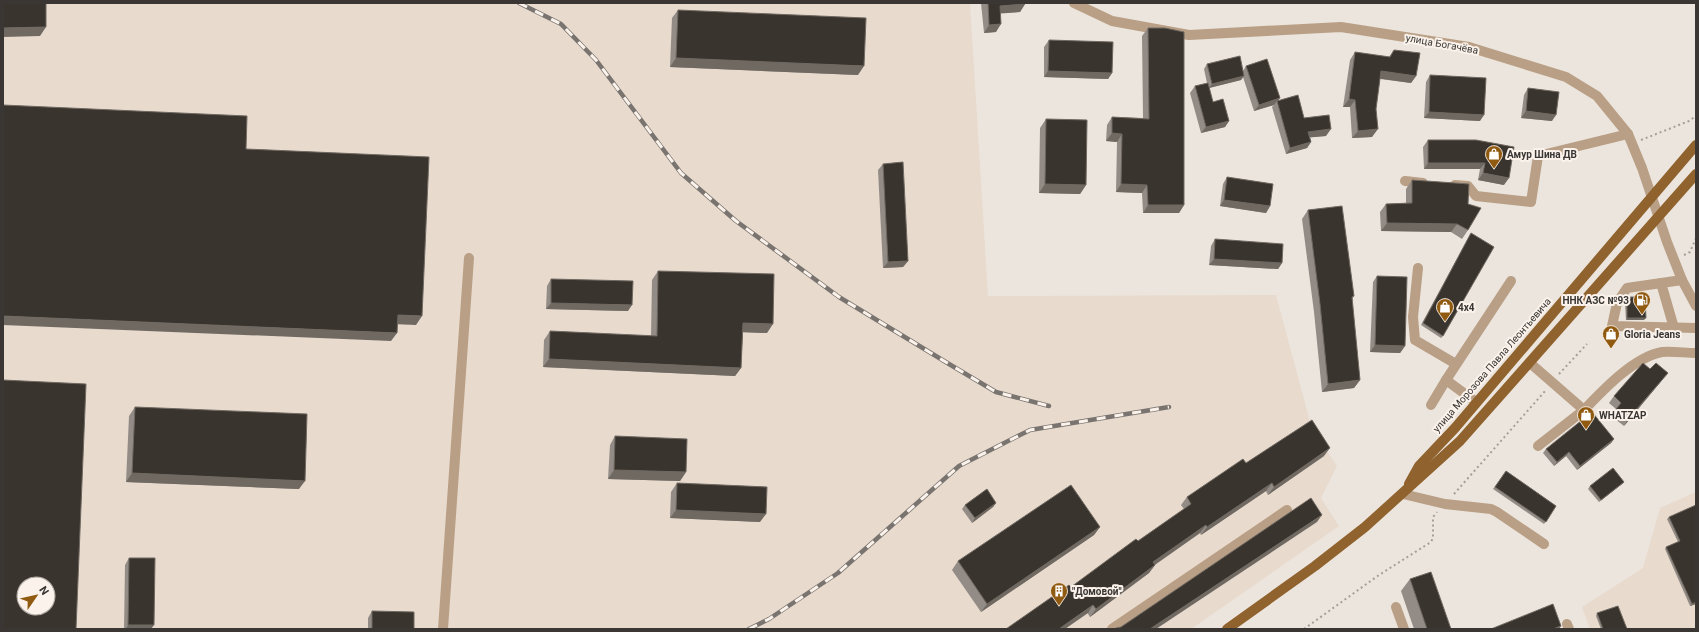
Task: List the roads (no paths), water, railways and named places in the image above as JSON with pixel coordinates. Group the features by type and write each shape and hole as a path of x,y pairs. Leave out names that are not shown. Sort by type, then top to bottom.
{"main road":[{"name":"улица Морозова Павла Леонтьевича","path":"1403,494 1419,466 1476,402 1696,145"},
{"name":"улица Морозова Павла Леонтьевича","path":"1227,629 1316,566 1403,494 1460,441 1696,174"}],"street":[{"name":"улица Богачёва","path":"1074,3 1112,21 1189,35 1341,27 1469,47 1566,77 1596,96 1628,134 1633,144 1674,261 1696,306"},
{"path":"1405,181 1468,186 1476,196 1531,202 1538,156 1628,134"},
{"path":"442,629 469,258"},
{"path":"1418,268 1413,317 1415,340 1456,364"},
{"path":"1682,280 1627,288 1617,303 1612,326 1696,328"},
{"path":"1430,405 1511,281"},
{"path":"1661,283 1674,328"},
{"path":"1538,446 1584,410 1607,386 1636,363 1662,352 1696,353"},
{"path":"1530,363 1584,410"},
{"path":"1446,380 1476,402"},
{"path":"1403,494 1445,504 1490,509 1544,544"},
{"path":"1112,629 1287,510"},
{"path":"1396,606 1404,629"}],"railway":[{"path":"519,3 561,24 596,60 681,173 736,221 839,297 996,392 1049,406"},
{"path":"749,629 769,619 838,573 959,466 1030,430 1169,407"}],"place":[{"name":"Амур Шина ДВ","path":"1494,169"},
{"name":"ННК АЗС №93","path":"1642,315"},
{"name":"4х4","path":"1445,322"},
{"name":"Gloria Jeans","path":"1611,349"},
{"name":"WHATZAP","path":"1586,430"},
{"name":"\"Домовой\"","path":"1059,606"}]}
